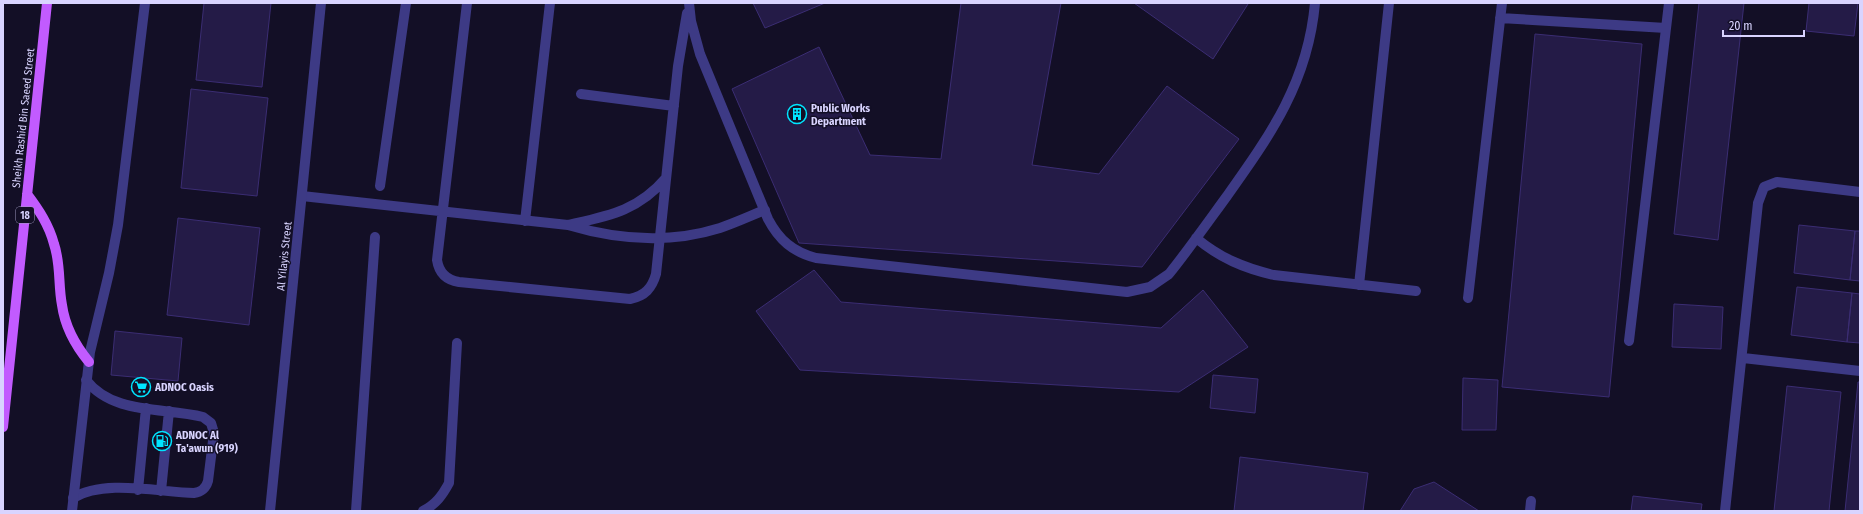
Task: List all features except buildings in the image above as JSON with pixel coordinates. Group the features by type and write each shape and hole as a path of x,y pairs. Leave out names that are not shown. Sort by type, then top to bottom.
{"main road":[{"name":"Sheikh Rashid Bin Saeed Street","path":"3,427 47,3"},
{"path":"27,194 39,210 55,245 59,264 62,305 67,326 76,345 89,362"}],"street":[{"path":"72,511 86,380 116,237 145,3"},
{"name":"Al Yilayis Street","path":"270,511 321,3"},
{"path":"380,186 406,3"},
{"path":"467,3 436,260 438,266 443,275 448,279 459,282 630,299 638,297 650,288 654,282 681,45 689,4"},
{"path":"525,221 550,3"},
{"path":"689,4 691,21 700,54 773,229 787,245 796,251 816,258 1127,292 1139,291 1160,282 1169,274 1257,153 1284,110 1303,64 1315,3"},
{"path":"1359,285 1389,3"},
{"path":"1468,298 1502,3"},
{"path":"1629,341 1669,3"},
{"path":"1500,18 1666,28"},
{"path":"581,94 674,106"},
{"path":"568,225 608,216 628,209 646,198 666,178"},
{"path":"1725,511 1743,358 1758,203 1764,187 1777,182 1860,192"},
{"path":"302,196 568,225 613,236 659,239 674,238 713,230 765,210"},
{"path":"356,511 375,237"},
{"path":"1196,238 1224,258 1257,271 1274,275 1416,292"},
{"path":"423,511 433,506 443,496 449,483 457,343"},
{"path":"1743,358 1860,371"},
{"path":"73,498 96,489 194,493 203,489 208,481 214,438 211,423 203,417 117,403 99,395 86,380"},
{"path":"138,490 146,408"},
{"path":"161,491 169,411"}],"place":[{"name":"Public Works Department","path":"797,114"},
{"name":"ADNOC Oasis","path":"141,387"},
{"name":"ADNOC Al Ta'awun (919)","path":"162,441"}]}
